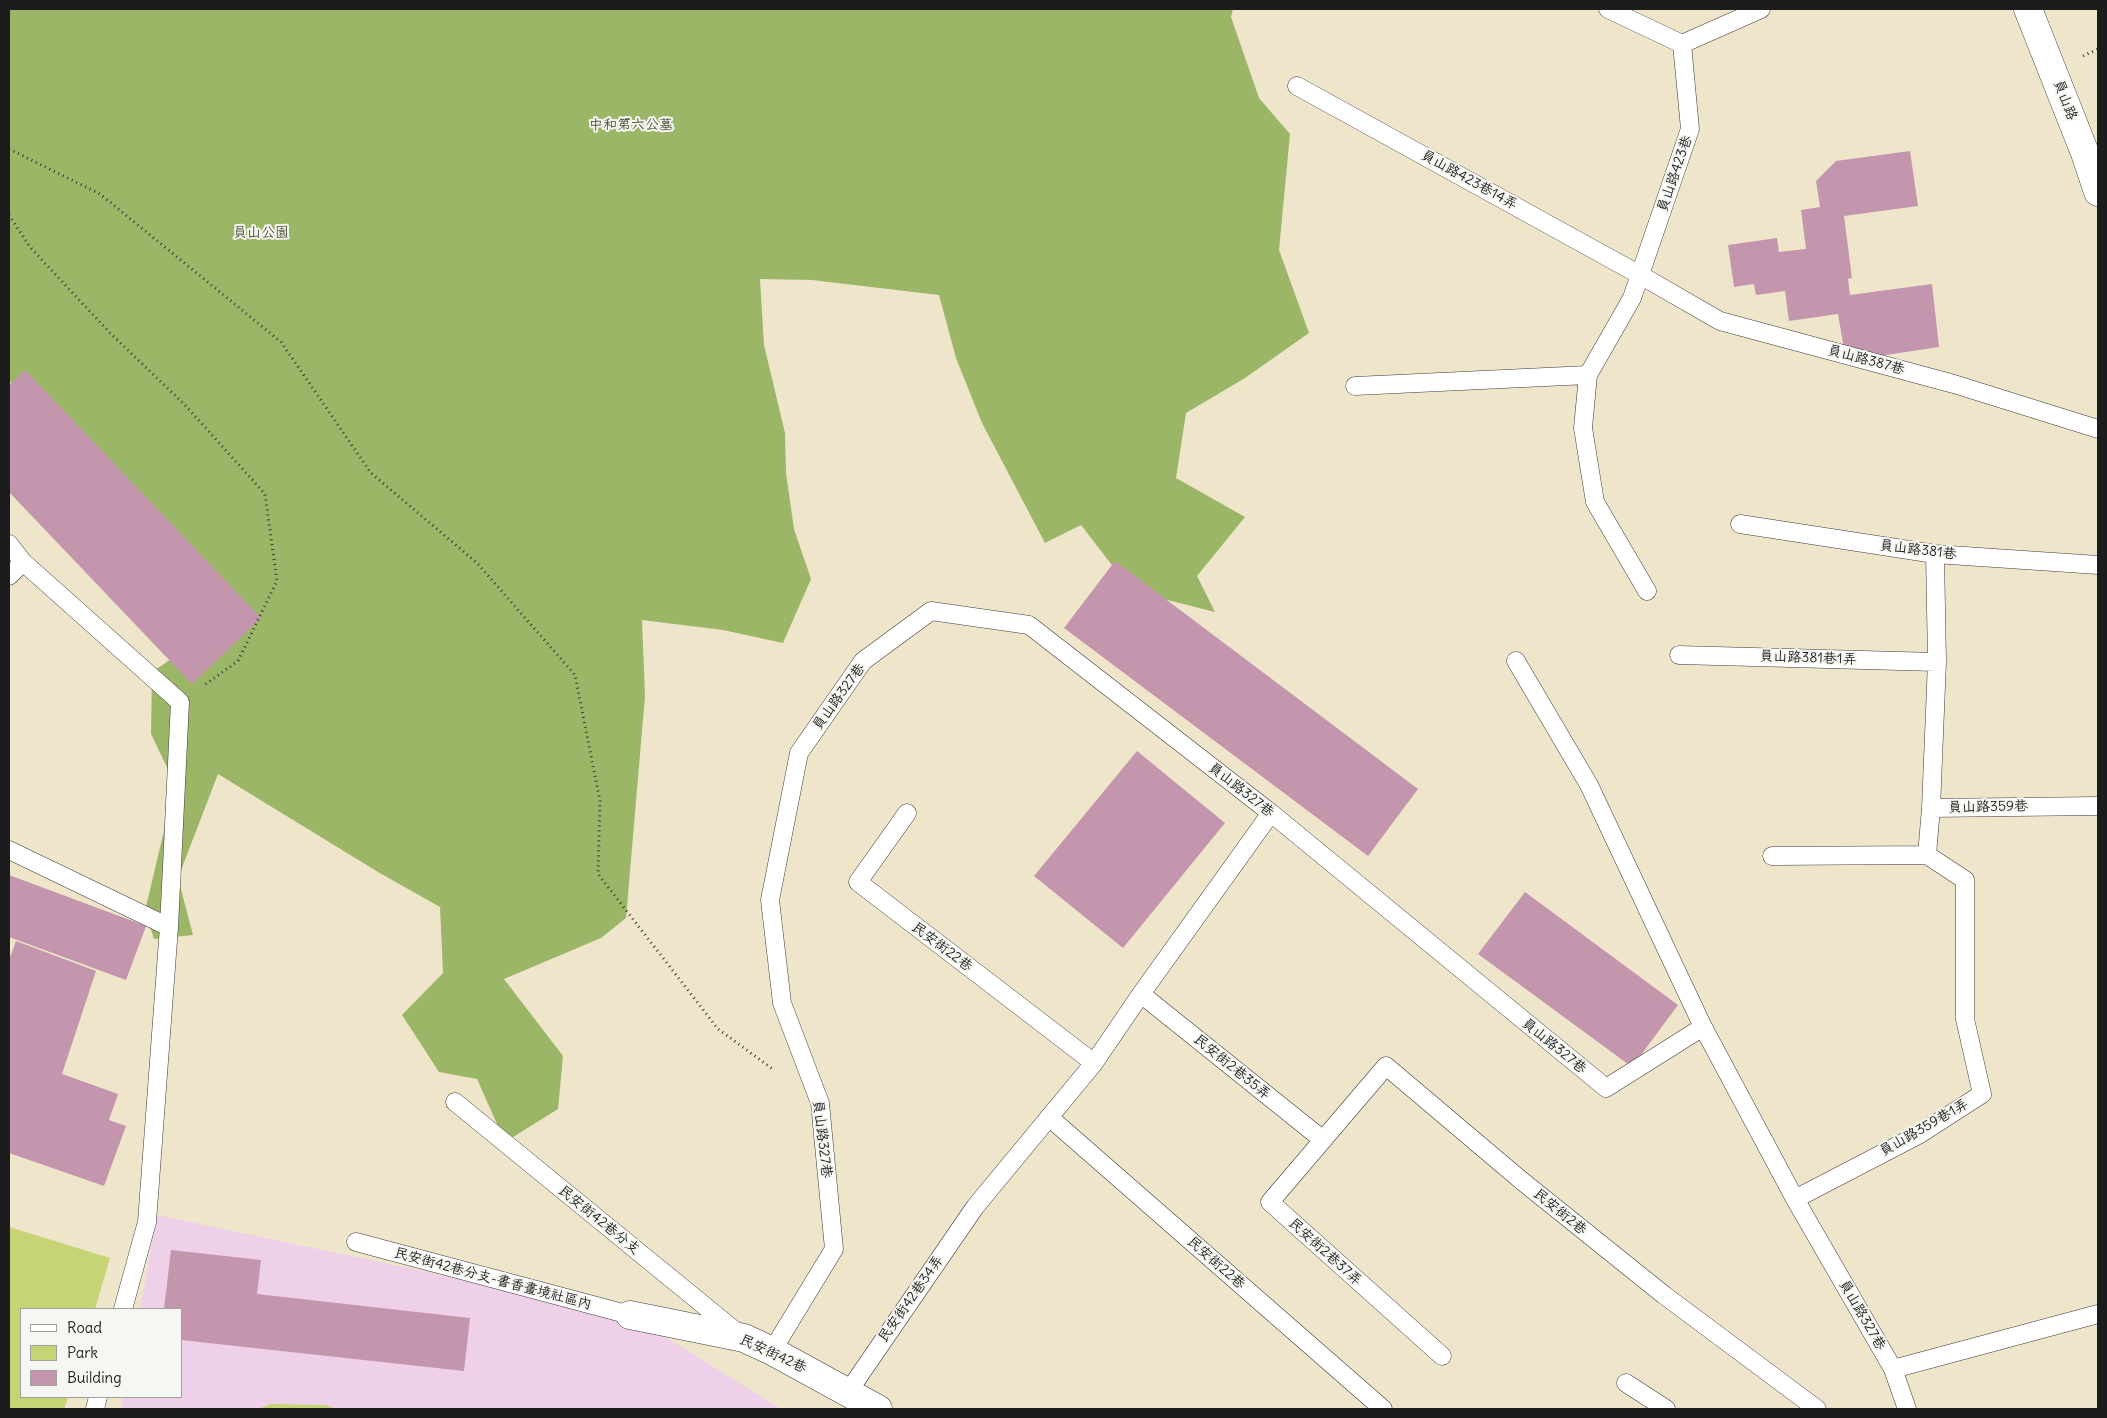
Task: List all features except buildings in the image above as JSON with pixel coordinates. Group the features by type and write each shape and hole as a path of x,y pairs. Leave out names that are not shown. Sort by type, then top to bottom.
{"street":[{"name":"員山路","path":"2028,9 2086,153 2098,192"},
{"name":"民安街42巷","path":"630,1315 744,1338 772,1351 878,1409"}],"lane":[{"path":"1608,9 1682,44 1761,9"},
{"name":"員山路423巷","path":"1647,591 1594,502 1583,428 1588,375 1632,298 1690,129 1682,44"},
{"name":"員山路423巷14弄","path":"1297,86 1640,275"},
{"name":"員山路387巷","path":"1640,275 1720,321 1954,384 2098,429"},
{"path":"1355,386 1588,375"},
{"name":"員山路381巷","path":"1740,524 1935,554 2098,565"},
{"path":"9,544 23,562 180,702 169,927 148,1222 123,1308"},
{"path":"1931,808 1937,662 1935,554"},
{"path":"9,576 23,562"},
{"name":"員山路327巷","path":"772,1351 834,1249 820,1103 782,1003 770,900 799,752 863,661 931,611 1029,624 1271,812 1606,1088 1703,1027 1795,1199 1893,1369 1907,1409"},
{"name":"員山路381巷1弄","path":"1679,655 1937,662"},
{"path":"1516,662 1589,785 1703,1027"},
{"name":"員山路359巷","path":"1928,855 1931,808 2098,806"},
{"name":"民安街42巷34弄","path":"848,1392 975,1207 1094,1063 1271,812"},
{"name":"民安街22巷","path":"907,813 858,882 1094,1063"},
{"path":"9,850 169,927"},
{"path":"1772,856 1928,855"},
{"name":"員山路359巷1弄","path":"1795,1199 1920,1134 1982,1094 1965,1020 1965,880 1928,855"},
{"name":"民安街2巷35弄","path":"1141,994 1323,1140"},
{"name":"民安街2巷","path":"1323,1140 1386,1066 1522,1181 1664,1295 1816,1409"},
{"name":"民安街42巷分支","path":"455,1102 744,1338"},
{"name":"民安街22巷","path":"1049,1117 1383,1409"},
{"name":"民安街2巷37弄","path":"1323,1140 1270,1202 1442,1356"},
{"name":"民安街42巷分支-書香畫境社區內","path":"356,1242 630,1315"},
{"path":"1893,1369 2098,1314"},
{"path":"1626,1383 1666,1409"}],"path":[{"path":"9,149 100,194 281,342 371,473 478,563 575,676 600,802 598,874 718,1029 820,1103"},
{"path":"9,215 30,246 110,333 185,405 265,494 277,581 238,660 180,702"}],"shaded area":[{"path":"157,1215 630,1315 781,1409 121,1409 123,1398 182,1398 182,1308 140,1308"}],"green space":[{"path":"9,9 1233,9 1231,17 1259,98 1290,134 1279,250 1309,333 1245,378 1186,413 1176,478 1245,517 1197,576 1215,612 1132,591 1081,525 1045,543 982,423 956,358 939,295 812,280 760,279 764,345 785,433 786,473 794,529 811,579 783,643 723,630 642,620 645,696 626,918 601,938 504,979 563,1056 558,1109 505,1142 477,1079 439,1072 402,1015 443,973 440,907 378,872 218,774 178,878 193,935 154,939 145,911 175,784 151,734 152,672 227,621 9,380"},
{"path":"9,1227 110,1258 95,1308 20,1308 20,1398 68,1398 64,1409 9,1409"},
{"path":"271,1404 325,1405 338,1409 258,1409"}],"park label":[{"name":"中和第六公墓","path":"631,125"},
{"name":"員山公園","path":"261,233"}]}
